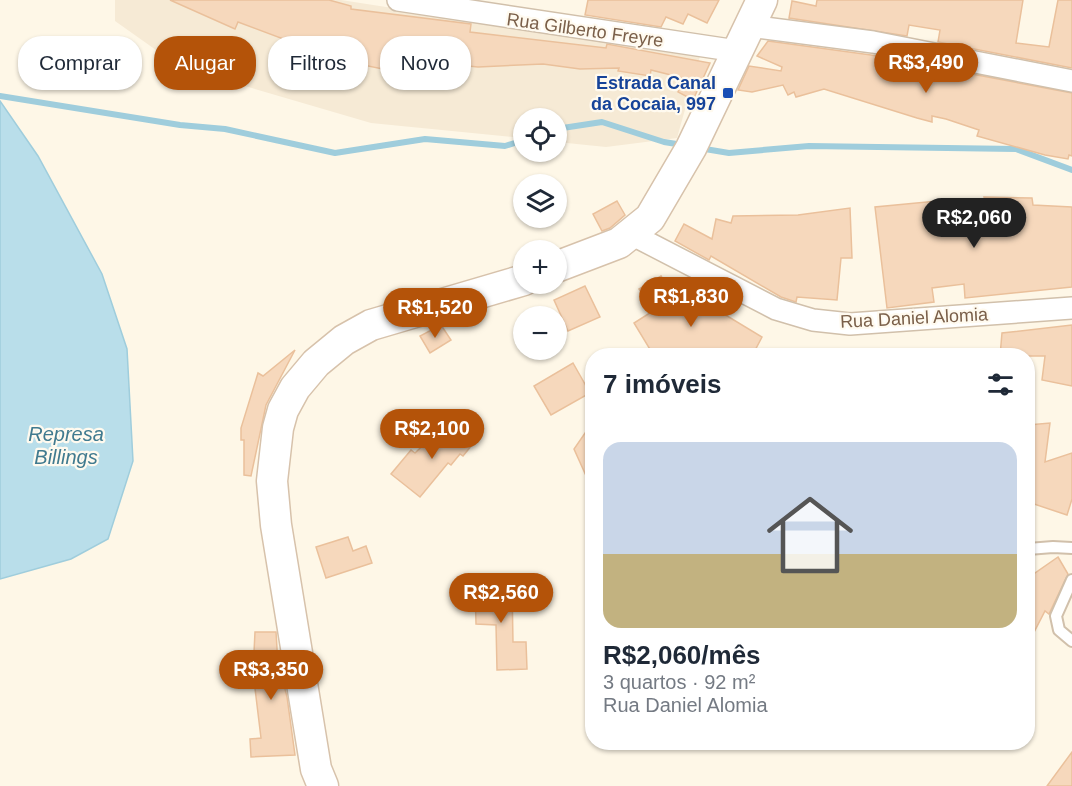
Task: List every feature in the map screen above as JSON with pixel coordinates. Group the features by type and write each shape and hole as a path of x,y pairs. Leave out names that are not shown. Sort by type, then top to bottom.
{"main road":[{"path":"567,263 619,243 650,218 714,102 749,26"},
{"path":"323,786 316,769 276,525 272,481 278,428 283,410 295,388 316,363 345,340 371,325 513,283"}],"street":[{"name":"Rua Gilberto Freyre","path":"398,0 480,14 749,26 873,42 1072,81"},
{"name":"Rua Daniel Alomia","path":"632,234 776,309 813,321 850,324 1072,308"}],"lane":[{"path":"1035,548 1053,546 1072,548"},
{"path":"1072,580 1056,616 1059,630 1072,641"}],"shaded area":[{"path":"115,0 341,0 700,56 677,138 606,147 567,143 567,108 513,108 513,137 371,123 256,89 256,36 154,36 154,49 142,40 142,36 136,36 115,21"}],"water":[{"name":"Represa Billings","path":"0,101 38,156 102,274 127,349 133,461 108,539 71,559 0,579"}],"building":[{"path":"170,0 329,0 351,6 351,9 471,24 470,32 606,48 607,44 710,63 693,100 678,92 683,78 651,70 650,76 618,71 619,68 580,69 543,64 471,66 471,36 380,36 380,68 368,66 368,36 275,36 238,22 235,29"},
{"path":"588,0 719,0 707,23 688,14 683,24 666,17 661,27 585,15"},
{"path":"817,0 1023,0 1016,43 1049,47 1058,0 1072,0 1072,68 938,42 940,30 909,25 907,36 789,18 792,1 816,6"},
{"path":"768,41 871,55 1072,93 1072,156 1069,155 1068,159 1045,155 977,136 979,130 946,119 932,116 932,122 824,89 796,97 794,92 788,95 783,85 752,92 738,90 749,66 781,71 782,67 757,56"},
{"path":"984,197 1032,198 1033,205 1072,207 1072,287 965,298 964,284 932,288 934,302 887,308 875,207 937,201 938,208 985,202"},
{"path":"617,201 625,215 610,228 602,231 593,214"},
{"path":"850,208 852,258 841,258 837,300 797,297 796,302 781,297 711,256 709,260 675,241 684,224 712,239 716,219 731,223 733,216 798,215"},
{"path":"661,276 684,315 704,302 762,337 756,348 649,348 634,323 653,311 639,289"},
{"path":"585,286 600,317 568,331 567,306 557,306 554,300"},
{"path":"441,325 451,340 430,353 420,336"},
{"path":"1072,325 1072,386 1042,380 1045,356 1035,356 1035,348 1001,348 1002,333"},
{"path":"295,350 266,405 251,476 244,475 244,440 241,440 241,428 258,373 263,376"},
{"path":"573,363 585,384 585,396 551,415 534,386"},
{"path":"1050,423 1045,462 1072,453 1072,499 1067,515 1035,504 1035,424"},
{"path":"459,426 476,440 463,456 460,454 451,465 448,463 420,497 391,474 411,450 415,453 438,431 448,438"},
{"path":"585,433 585,473 574,449"},
{"path":"348,537 353,551 366,546 372,563 326,578 316,547"},
{"path":"1058,557 1068,574 1049,614 1045,611 1035,630 1035,573"},
{"path":"512,585 513,642 526,642 527,669 497,670 496,625 476,624 475,587"},
{"path":"255,632 276,632 279,681 283,681 287,697 295,755 251,757 250,739 261,738 253,672"},
{"path":"1072,752 1072,786 1047,786"}],"waterway":[{"path":"0,96 180,125 225,129 335,153 425,139 505,146 513,143"},
{"path":"567,127 602,122 664,142 683,145"},
{"path":"699,148 729,153 809,146 1016,149 1072,170"}],"place":[{"name":"Estrada Canal da Cocaia, 997","path":"728,93"}]}
